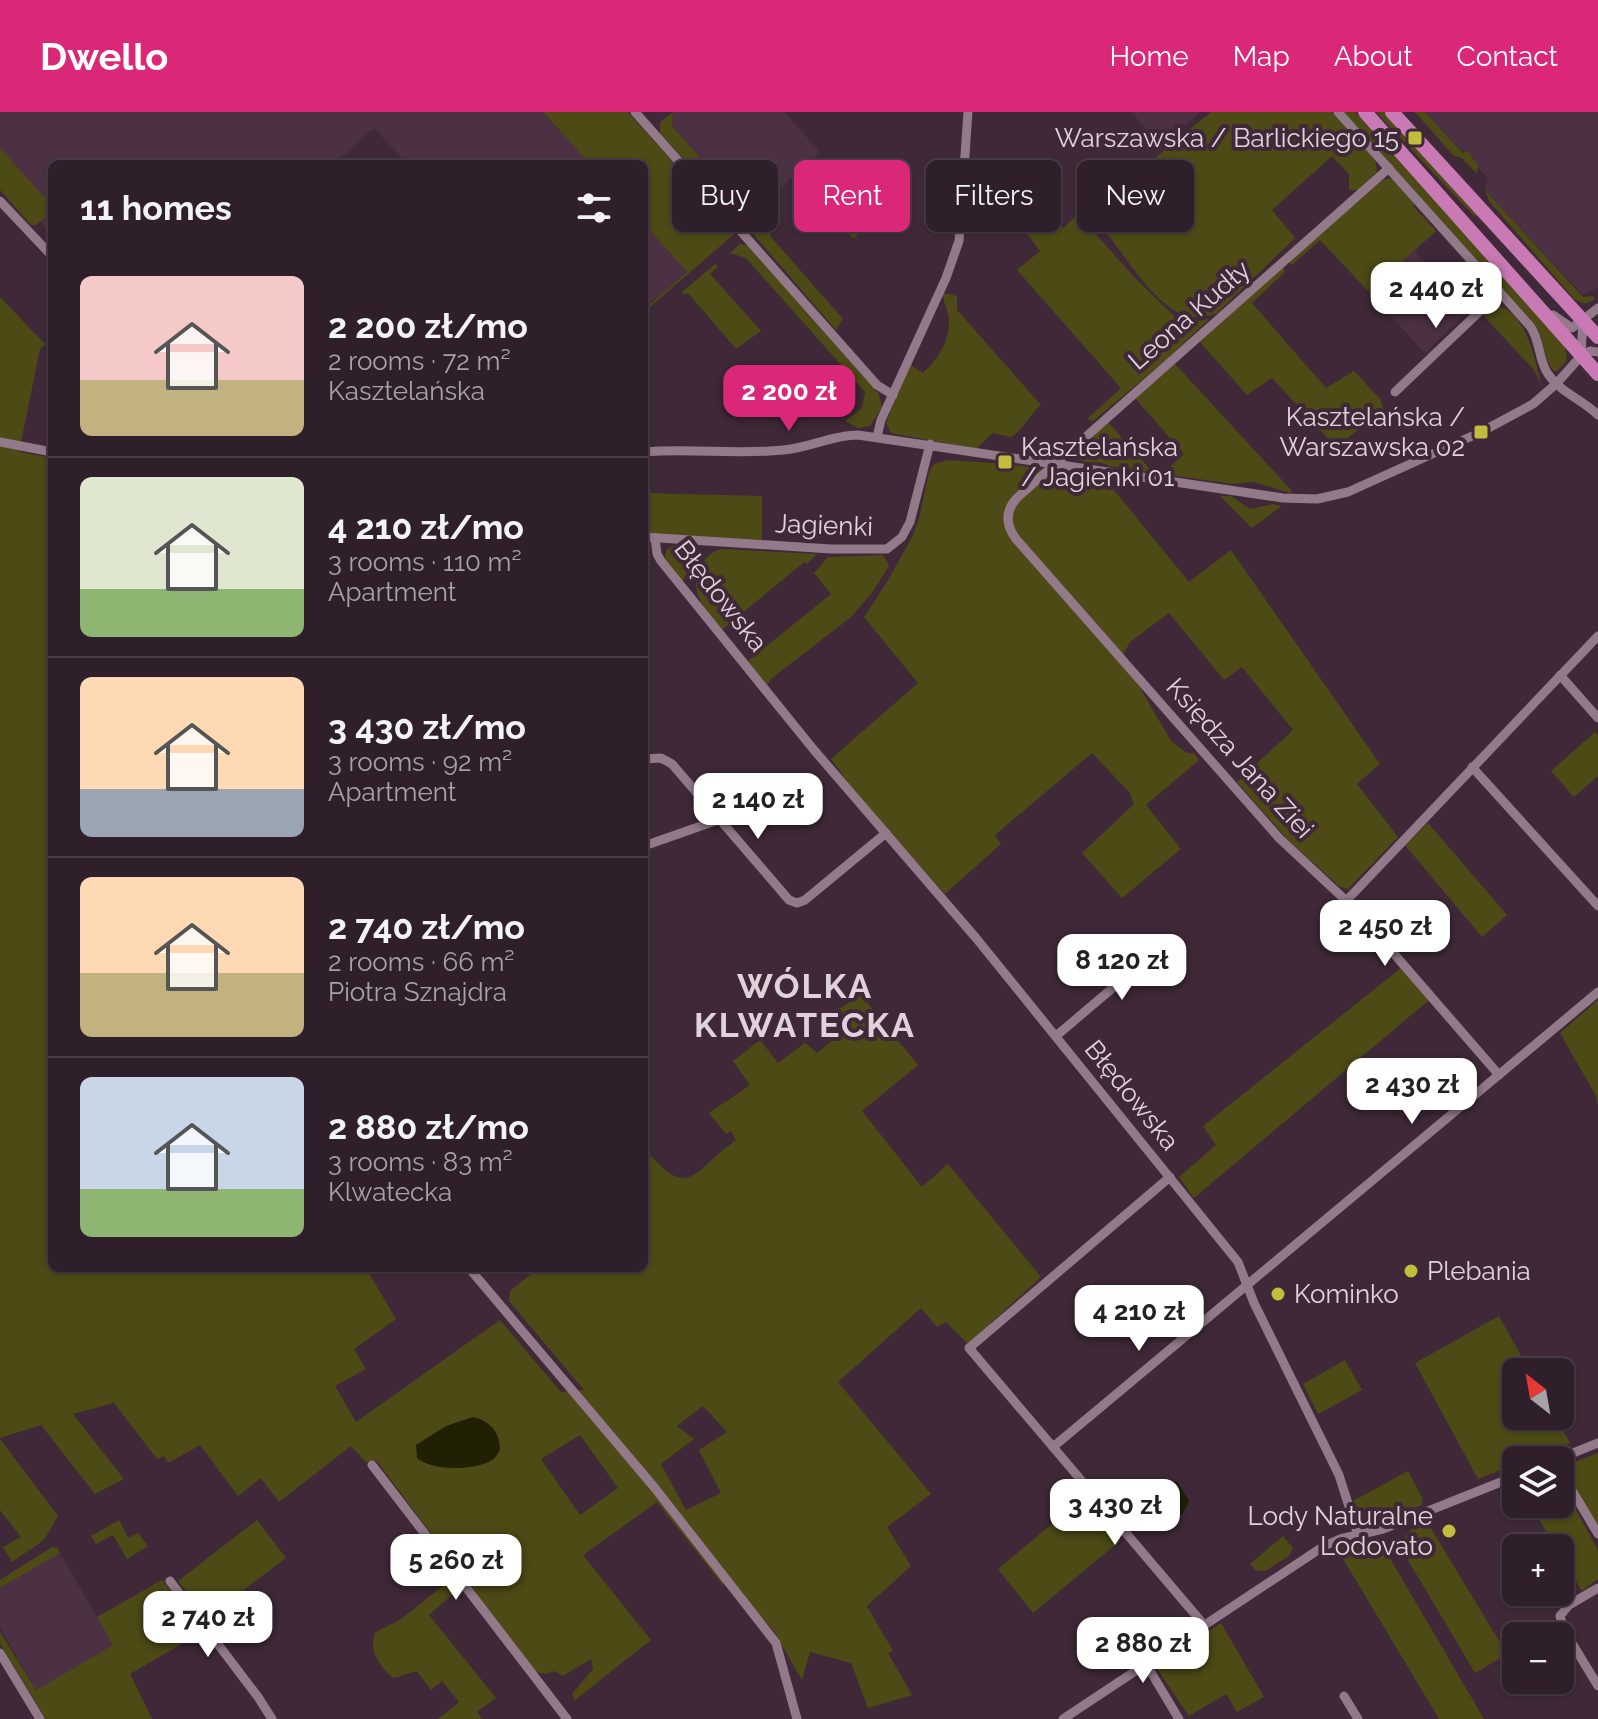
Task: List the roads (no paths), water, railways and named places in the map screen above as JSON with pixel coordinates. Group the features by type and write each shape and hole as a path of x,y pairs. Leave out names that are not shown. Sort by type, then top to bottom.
{"main road":[{"path":"1365,112 1598,374"},
{"path":"1392,112 1598,337"}],"street":[{"path":"635,112 877,385 893,395"},
{"path":"877,437 959,241 968,112"},
{"path":"1338,112 1533,329 1545,369 1556,384 1598,415"},
{"name":"Leona Kudły","path":"1055,463 1389,168"},
{"path":"0,201 48,252"},
{"path":"1522,289 1572,328 1598,308"},
{"path":"1395,392 1500,292"},
{"path":"1581,356 1583,320"},
{"path":"648,452 782,450 843,436 877,437 1283,498 1327,498 1357,489 1503,422 1533,404 1581,356 1590,351 1598,352"},
{"path":"0,442 48,451"},
{"name":"Jagienki","path":"649,538 873,551 887,549 902,537 910,522 930,444"},
{"name":"Księdza Jana Ziei","path":"1055,463 1011,505 1008,516 1010,531 1279,838 1347,900 1499,1075"},
{"name":"Błędowska","path":"649,538 661,561 814,750 1056,1036 1238,1262 1339,1475 1358,1535"},
{"path":"1347,900 1598,636"},
{"path":"1560,675 1598,718"},
{"path":"648,759 667,760 783,896 797,903 813,894 886,833"},
{"path":"1472,767 1598,906"},
{"path":"648,845 718,820"},
{"path":"1056,1036 1167,942"},
{"path":"1053,1447 1598,992"},
{"path":"1170,1177 969,1348 1204,1625"},
{"path":"472,1272 654,1487 776,1643 797,1719"},
{"path":"1574,1453 1598,1443"},
{"path":"372,1465 567,1719"},
{"path":"1063,1719 1324,1546 1383,1529 1502,1482"},
{"path":"1574,1494 1598,1534"},
{"path":"170,1581 272,1719"},
{"path":"1598,1588 1569,1605 1560,1616 1564,1630 1598,1686"},
{"path":"0,1653 40,1719"},
{"path":"1146,1664 1179,1719"},
{"path":"1344,1696 1358,1719"}],"place":[{"name":"Warszawska / Barlickiego 15","path":"1415,138"},
{"name":"Kasztelańska / Warszawska 02","path":"1481,432"},
{"name":"Kasztelańska / Jagienki 01","path":"1005,462"},
{"name":"Plebania","path":"1411,1271"},
{"name":"Kominko","path":"1278,1294"},
{"name":"Lody Naturalne Lodovato","path":"1449,1531"}],"district":[{"name":"WÓLKA KLWATECKA","path":"805,1006"}]}
